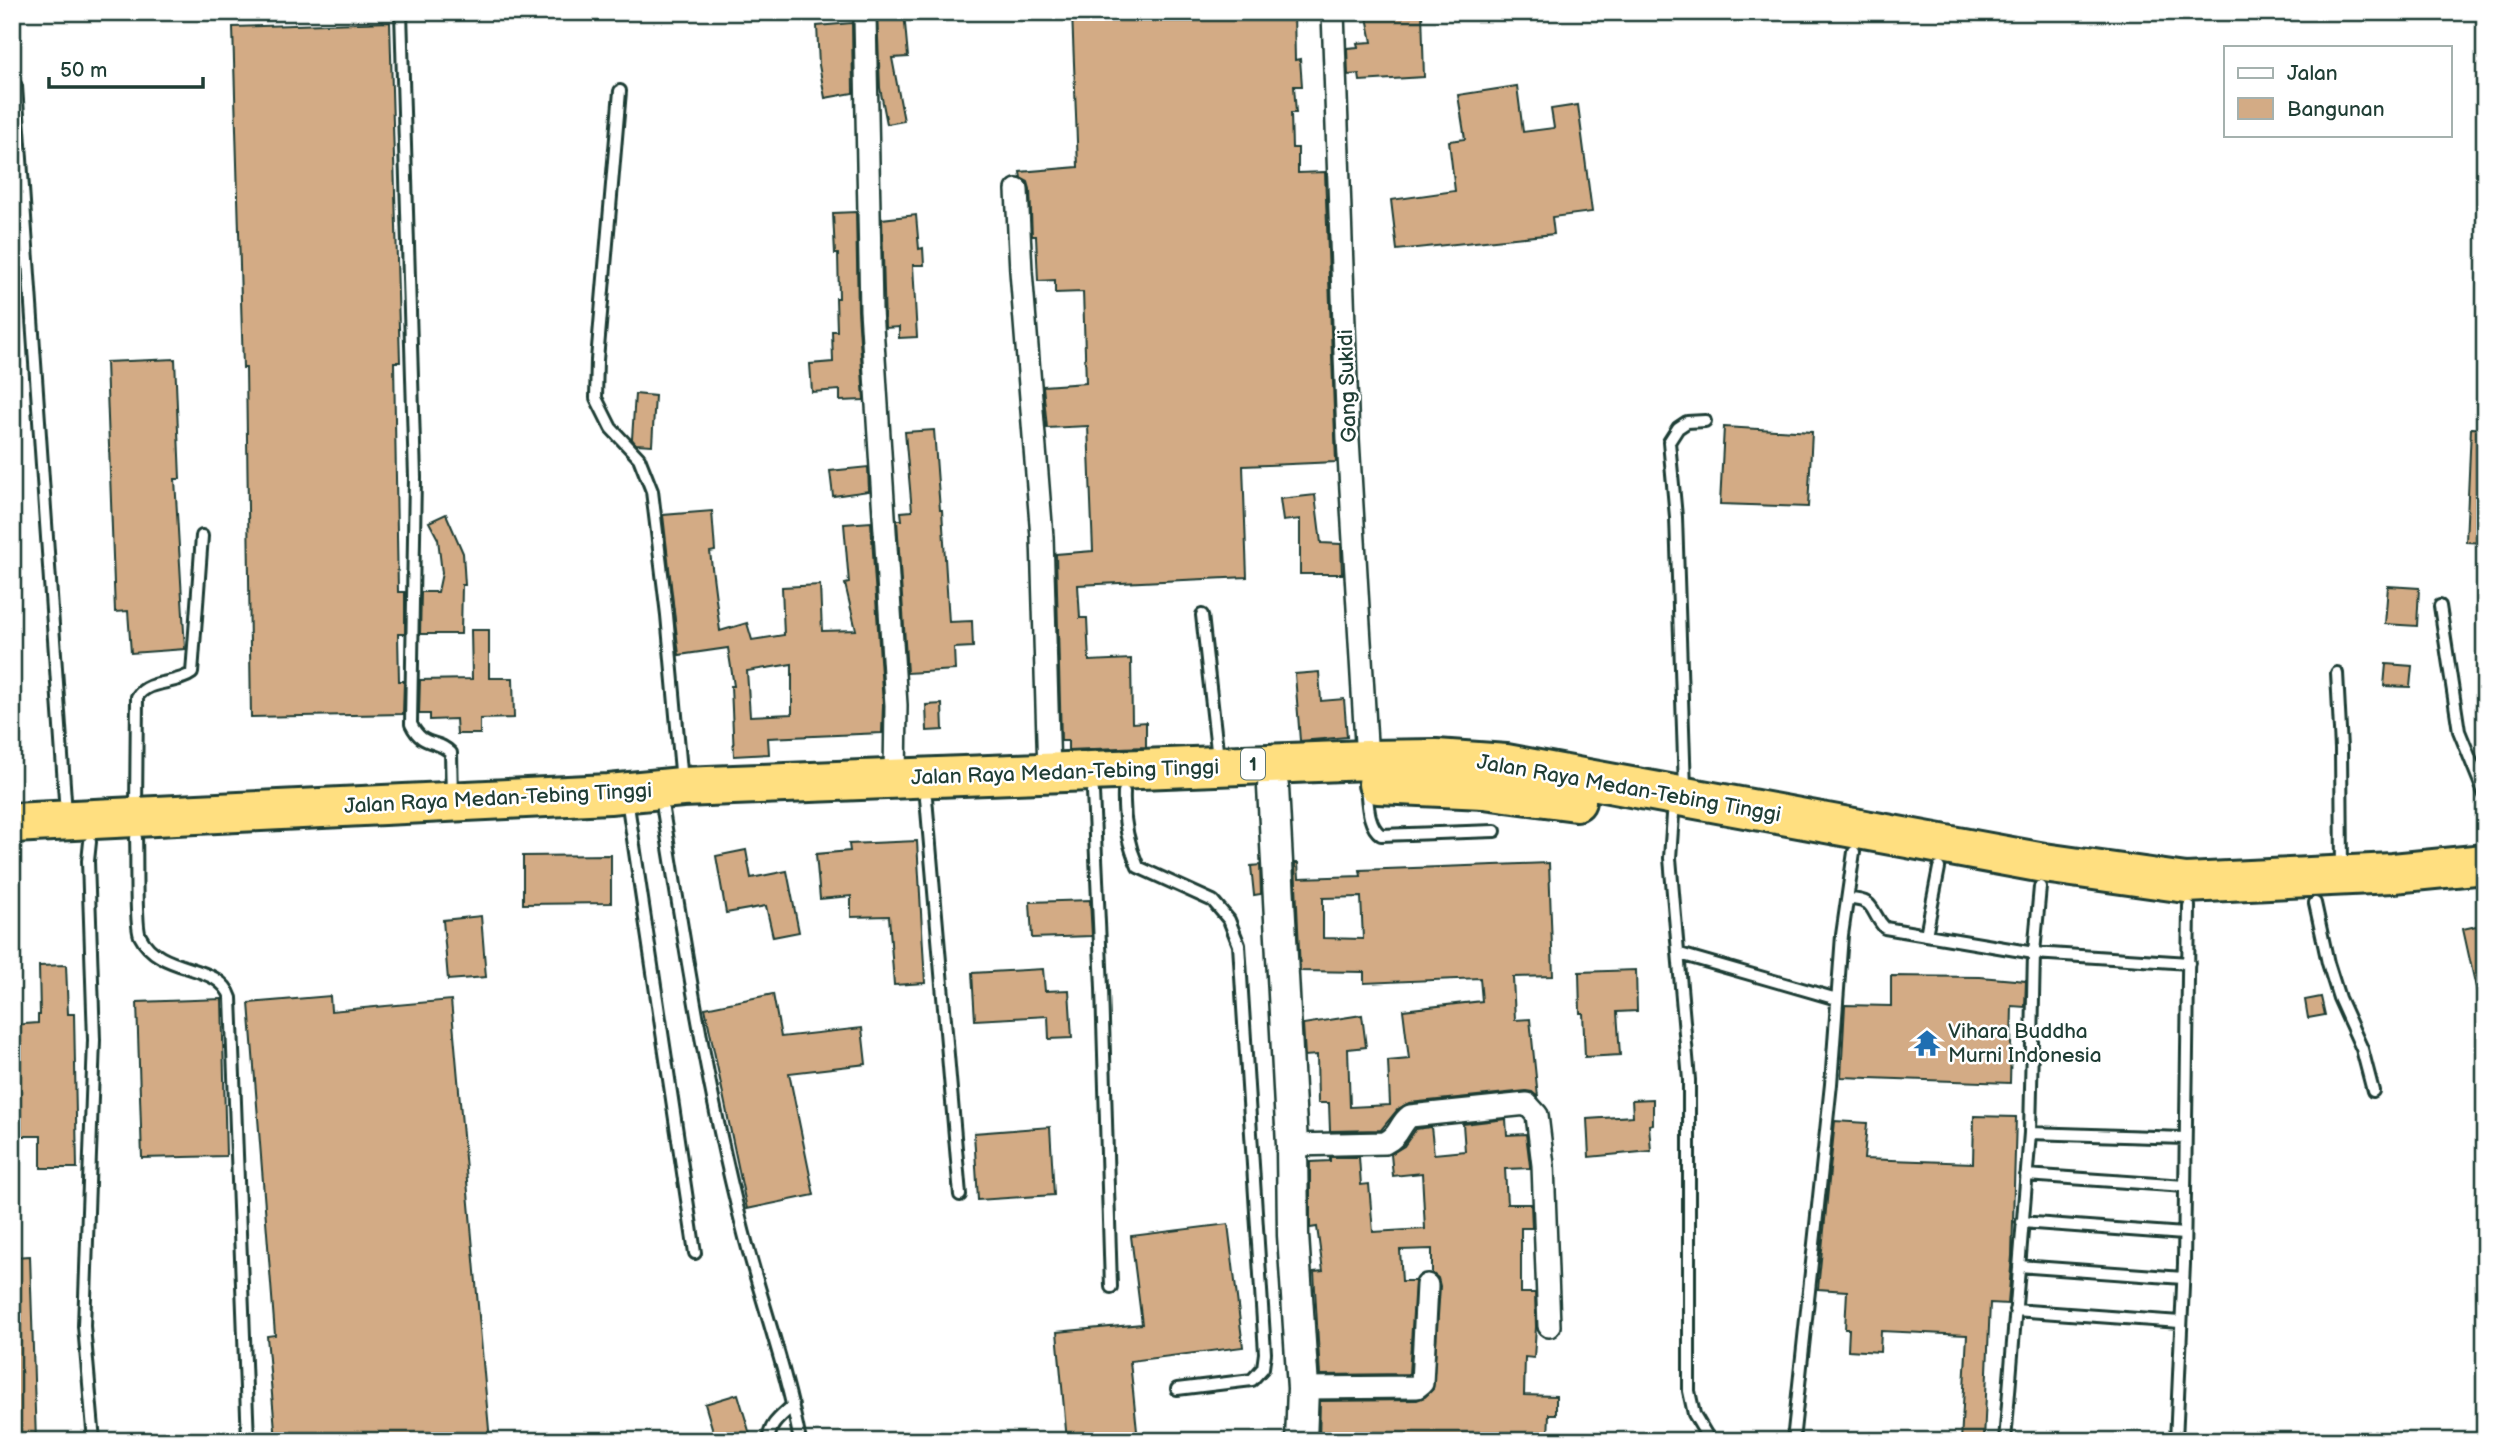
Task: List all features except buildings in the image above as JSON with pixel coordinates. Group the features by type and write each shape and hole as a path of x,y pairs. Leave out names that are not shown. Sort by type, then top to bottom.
{"highway":[{"name":"Jalan Raya Medan-Tebing Tinggi","path":"136,827 446,824 658,803 910,788 1049,773 1219,766 1366,772 1484,789 1679,805 2186,883 2342,876 2485,864"},
{"name":"Jalan Raya Medan-Tebing Tinggi","path":"910,788 1108,792 1273,787 1366,772"},
{"name":"Jalan Raya Medan-Tebing Tinggi","path":"12,845 78,831 452,802 608,794 658,803"},
{"name":"Jalan Raya Medan-Tebing Tinggi","path":"1679,805 1854,852 2040,887 2189,906 2315,903 2485,888"},
{"name":"Jalan Raya Medan-Tebing Tinggi","path":"12,823 78,831"}],"street":[{"name":"Gang Sukidi","path":"1333,12 1348,439 1366,772"},
{"path":"865,17 872,310 897,705 910,788"},
{"path":"1017,190 1042,537 1049,773"},
{"path":"1273,787 1292,1145 1293,1235 1303,1388 1301,1441"},
{"path":"1292,1145 1385,1143 1394,1138 1410,1116 1531,1105 1537,1115 1543,1165 1549,1326"},
{"path":"1303,1388 1417,1388 1422,1383 1427,1285"}],"lane":[{"path":"401,12 415,477 411,724 423,741 444,747 451,753 452,802"},
{"path":"16,86 78,831 88,861 94,1040 84,1326 94,1441"},
{"path":"620,91 596,398 611,428 639,458 652,491 667,615 658,803 695,1253"},
{"path":"1705,421 1687,422 1678,428 1669,442 1676,517 1686,752 1670,858 1689,1080 1689,1391 1695,1414 1710,1441"},
{"path":"202,536 192,673 184,678 141,690 137,697 139,935 151,950 167,962 219,979 228,988 231,998 248,1441"},
{"path":"2440,606 2459,731 2485,795"},
{"path":"1202,615 1219,766"},
{"path":"2337,673 2341,749 2342,876"},
{"path":"1366,772 1371,822 1375,831 1381,835 1495,831"},
{"path":"910,788 960,1195"},
{"path":"1108,792 1103,1001 1111,1287"},
{"path":"1108,792 1123,812 1128,844 1138,867 1213,901 1229,920 1239,945 1265,1353 1263,1368 1252,1380 1177,1389"},
{"path":"658,803 742,1226 793,1405 800,1441"},
{"path":"1793,1441 1831,1084 1842,935 1854,852"},
{"path":"1926,935 1939,868"},
{"path":"2005,1441 2030,1133 2034,953 2040,887"},
{"path":"1849,899 1868,902 1885,928 2034,953 2189,963"},
{"path":"2315,903 2328,963 2339,998 2361,1049 2373,1091"},
{"path":"2176,1441 2184,1234 2189,906"},
{"path":"1680,954 1838,999"},
{"path":"2030,1133 2185,1138"},
{"path":"2026,1175 2185,1186"},
{"path":"2022,1222 2184,1234"},
{"path":"2019,1266 2182,1278"},
{"path":"2015,1310 2179,1322"},
{"path":"769,1441 772,1425 793,1405"}],"place":[{"name":"Vihara Buddha Murni Indonesia","path":"1927,1043"}]}
